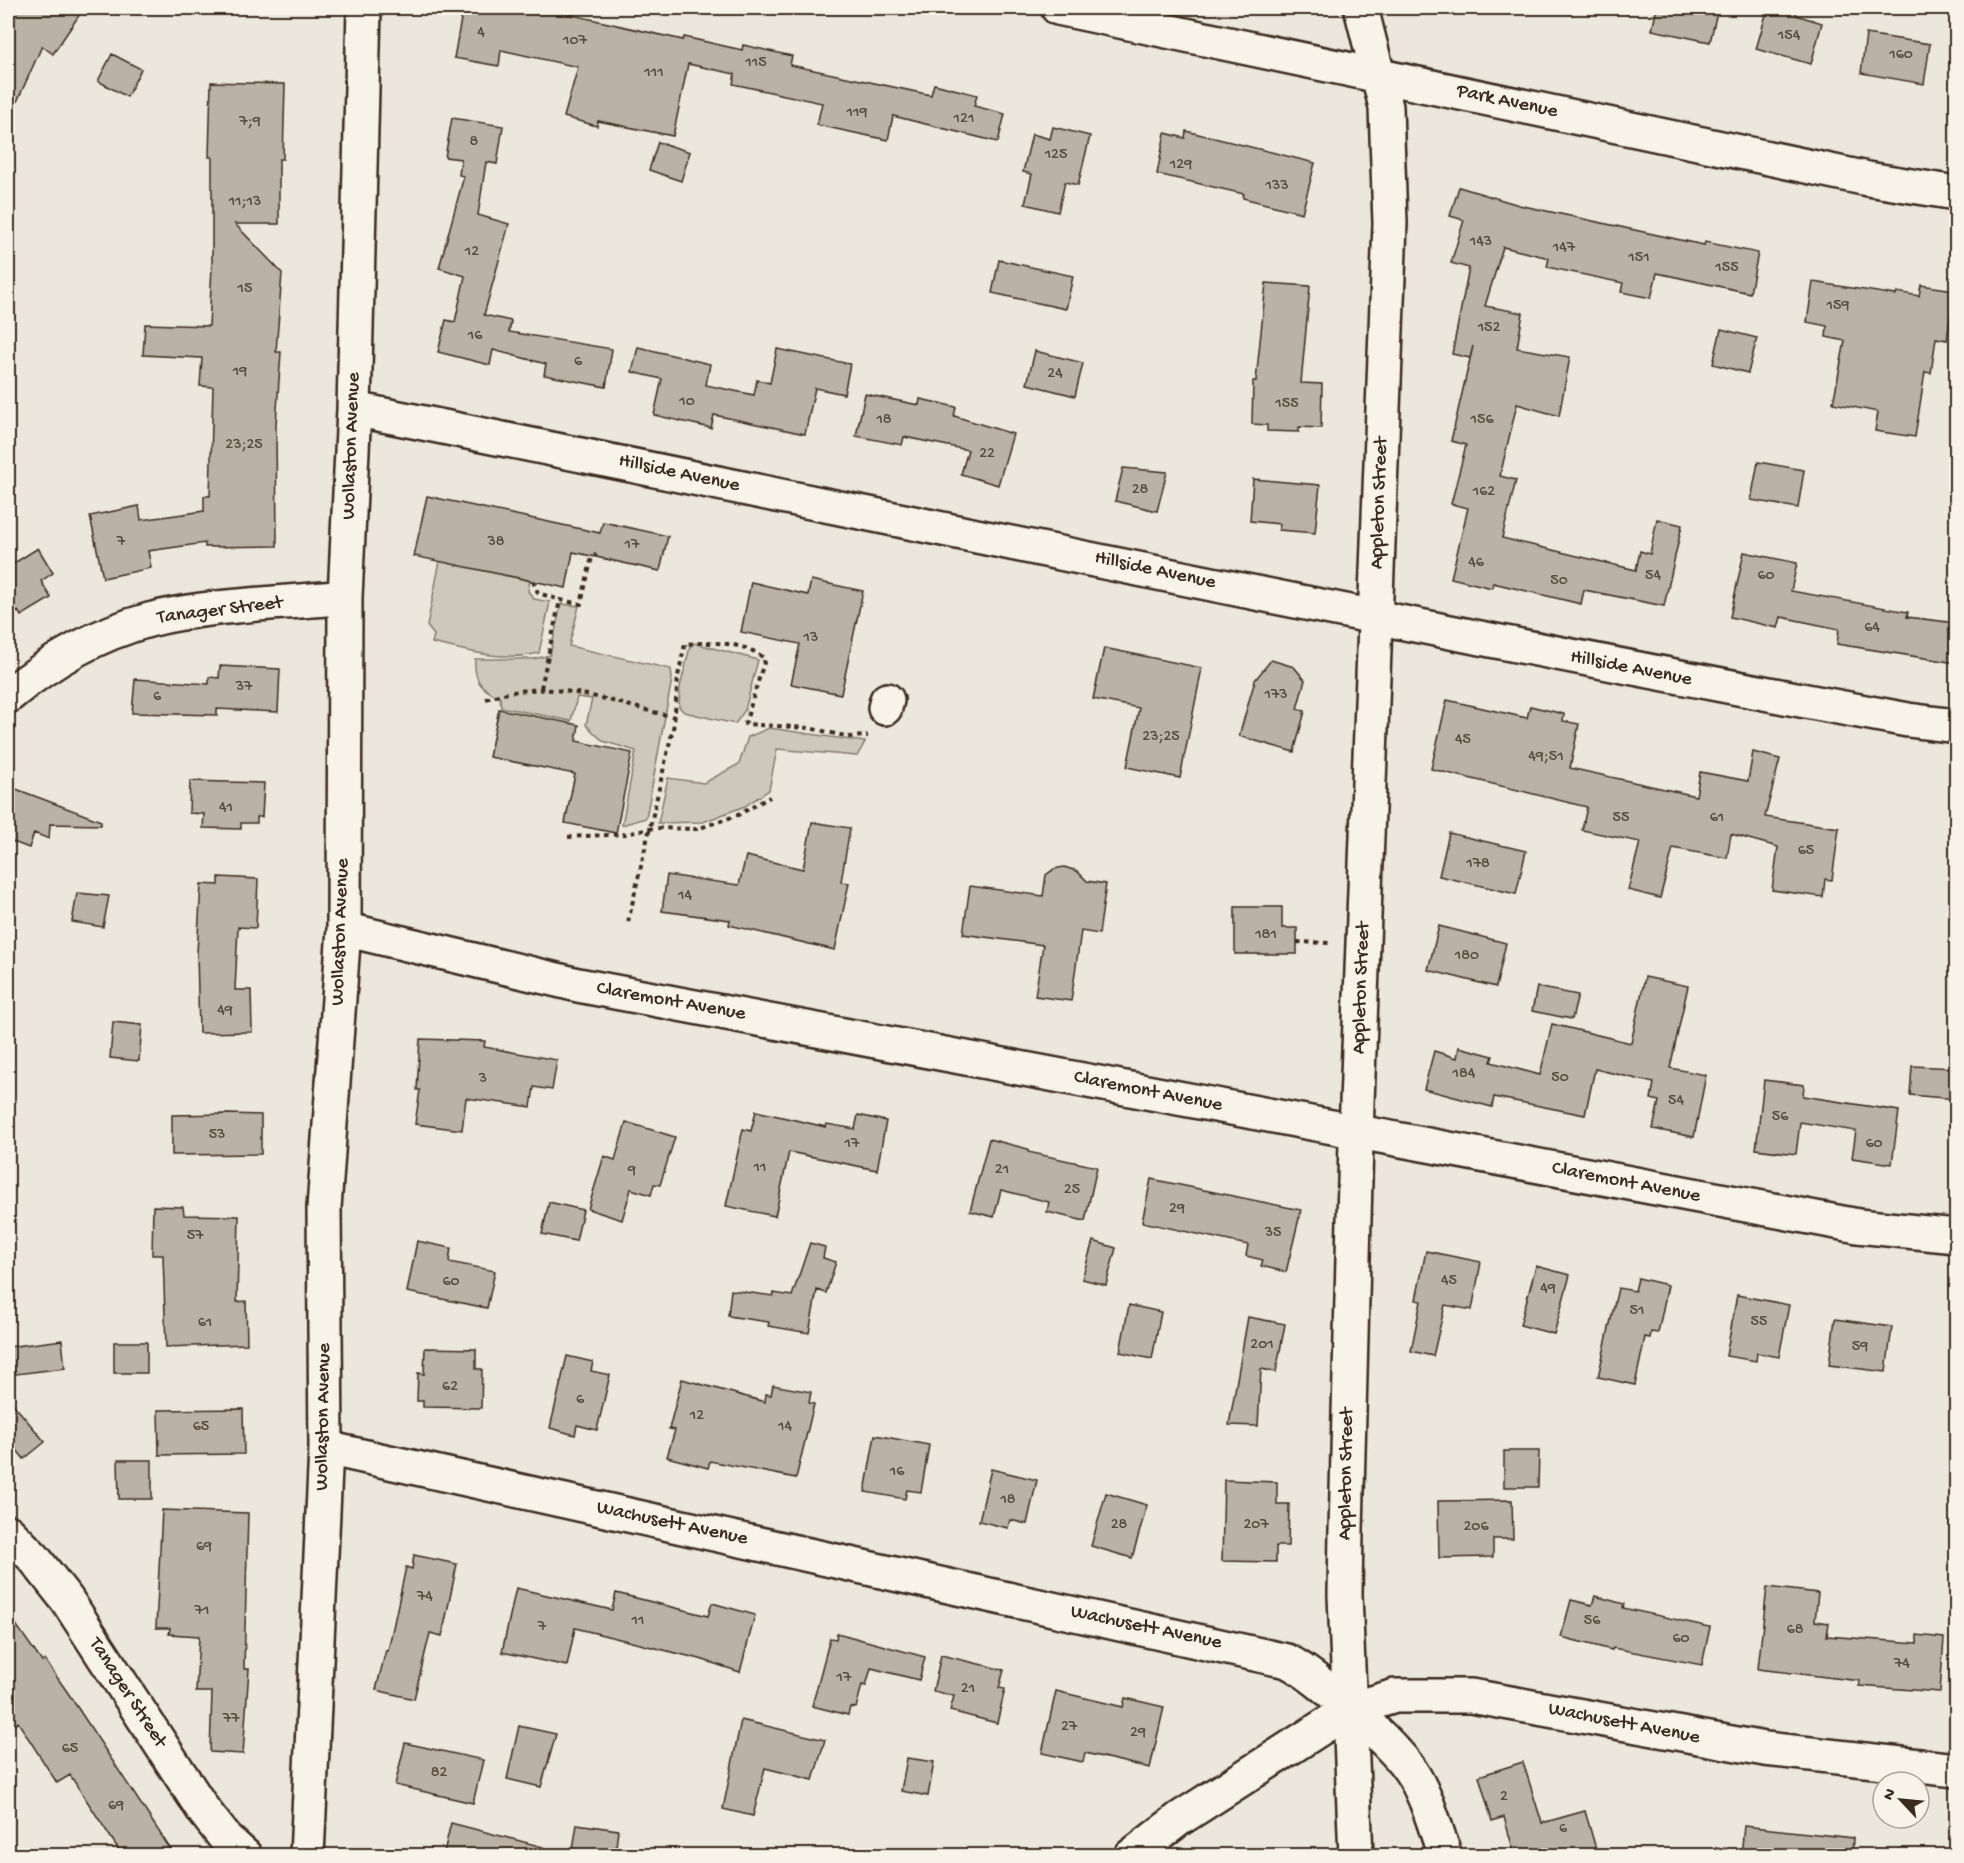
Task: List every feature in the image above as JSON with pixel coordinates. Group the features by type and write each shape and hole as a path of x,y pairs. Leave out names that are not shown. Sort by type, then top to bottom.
{"street":[{"name":"Wollaston Avenue","path":"307,1856 326,1448 324,1208 344,929 345,597 354,409 364,8"},
{"name":"Park Avenue","path":"1058,8 1857,176 1956,194"},
{"name":"Appleton Street","path":"1356,1856 1349,1710 1346,1530 1357,1132 1389,223 1389,148 1386,107 1380,74 1361,8"},
{"name":"Hillside Avenue","path":"354,409 863,514 1117,563 1375,618 1885,716 1956,726"},
{"name":"Tanager Street","path":"8,696 69,652 147,621 189,612 345,597"},
{"name":"Claremont Avenue","path":"344,929 578,985 1858,1226 1956,1236"},
{"name":"Wachusett Avenue","path":"326,1448 1278,1658 1305,1671 1349,1710 1395,1696 1471,1696 1765,1749 1956,1770"},
{"name":"Tanager Street","path":"8,1532 34,1558 67,1600 204,1811 226,1839 245,1856"},
{"path":"1131,1856 1179,1819 1349,1710 1409,1769 1422,1794 1445,1856"}],"path":[{"path":"533,581 538,593 582,604 591,561 596,554"},
{"path":"541,688 560,600"},
{"path":"628,922 675,717 678,676 685,644 713,642 756,651 765,659 745,724 809,728 850,737 881,715"},
{"path":"486,699 541,688 577,692 675,717"},
{"path":"568,837 626,834 649,830 697,829 738,815 770,797"},
{"path":"1297,942 1332,943"}],"shaded area":[{"path":"440,561 530,581 528,591 534,599 550,602 539,653 498,656 432,643 434,635 427,626"},
{"path":"561,604 579,606 569,646 671,669 672,679 646,818 622,825 636,751 603,741 586,725 592,699 577,697 571,721 501,707 500,698 483,687 477,678 475,659 534,659 550,655"},
{"path":"694,643 758,660 745,710 735,724 684,712 679,707 680,687 690,647"},
{"path":"769,728 865,742 857,756 777,749 769,790 745,806 703,822 658,823 668,778 704,783 739,764 748,737"}],"building":[{"path":"8,8 84,8 53,54 42,46 8,122"},
{"path":"463,8 542,8 683,40 684,37 742,50 743,45 792,56 790,65 931,95 934,84 977,95 974,106 1005,114 998,142 893,116 888,140 817,125 822,103 733,84 735,74 688,64 673,136 598,121 597,126 564,117 578,67 501,50 499,66 454,58"},
{"path":"1657,8 1718,8 1710,42 1652,30"},
{"path":"1768,8 1798,8 1796,15 1822,23 1811,64 1756,49"},
{"path":"1866,34 1930,44 1924,84 1861,73"},
{"path":"112,54 141,69 127,97 98,81"},
{"path":"211,82 285,84 283,159 279,159 279,224 235,224 282,273 276,352 281,352 276,424 277,546 205,547 205,543 148,551 151,568 103,578 90,516 139,506 141,520 204,511 204,496 210,496 213,387 200,386 202,358 143,355 145,324 209,326 212,266 212,157 209,157"},
{"path":"452,118 503,126 497,164 486,162 478,215 509,224 484,315 511,321 509,332 612,349 606,387 544,375 546,364 493,350 490,365 438,352 446,320 455,322 465,276 439,268 464,176 459,175 461,159 445,157"},
{"path":"1053,127 1090,136 1078,185 1065,182 1058,212 1025,204 1032,174 1023,172 1032,134 1050,139"},
{"path":"1186,131 1315,163 1302,213 1243,198 1244,194 1157,174 1165,133 1185,138"},
{"path":"658,142 690,152 681,181 649,170"},
{"path":"1459,187 1519,205 1704,245 1705,242 1758,253 1750,293 1657,273 1651,298 1621,292 1623,283 1547,267 1549,258 1503,247 1485,306 1523,313 1517,348 1570,357 1559,416 1517,404 1500,476 1516,480 1502,538 1636,570 1640,551 1650,554 1657,519 1682,525 1664,606 1584,590 1581,604 1493,583 1492,588 1451,578 1468,508 1451,504 1466,445 1451,441 1473,346 1470,358 1452,354 1469,268 1451,263 1464,220 1450,216"},
{"path":"999,260 1073,276 1066,309 992,293"},
{"path":"1813,282 1896,295 1897,292 1919,296 1921,285 1954,290 1947,340 1936,338 1931,373 1925,372 1915,437 1875,431 1878,412 1833,403 1845,341 1826,337 1827,326 1807,322"},
{"path":"1266,283 1310,286 1301,383 1322,384 1321,428 1299,427 1299,432 1267,431 1267,425 1252,424 1253,381 1256,381"},
{"path":"1721,329 1757,338 1748,373 1713,364"},
{"path":"638,347 710,364 706,385 754,395 757,380 770,383 777,349 850,364 844,394 815,388 805,434 714,415 711,428 654,415 662,379 632,372"},
{"path":"1035,351 1083,363 1075,396 1027,384"},
{"path":"865,394 919,405 920,399 956,407 954,416 1013,434 998,485 961,474 968,450 904,437 902,445 856,436"},
{"path":"1758,462 1804,470 1798,508 1751,500"},
{"path":"1123,468 1167,472 1157,511 1115,501"},
{"path":"1253,479 1320,485 1315,533 1279,530 1280,524 1250,521"},
{"path":"427,496 600,533 603,522 668,536 660,571 573,552 566,588 414,556"},
{"path":"38,548 53,573 41,581 51,598 21,616 18,611 8,619 8,567"},
{"path":"1744,552 1797,563 1791,591 1908,612 1907,617 1956,623 1956,663 1837,644 1839,629 1781,617 1778,628 1730,617"},
{"path":"811,580 863,591 841,694 791,684 800,644 741,632 751,582 808,595"},
{"path":"1104,648 1202,668 1180,778 1127,767 1139,708 1093,699"},
{"path":"1271,660 1294,667 1305,680 1297,709 1305,711 1294,752 1239,736 1255,680"},
{"path":"220,666 280,669 278,712 217,709 217,715 132,713 135,679 209,684 209,677 219,678"},
{"path":"1447,700 1527,718 1530,706 1564,714 1563,721 1579,724 1570,768 1696,796 1700,772 1748,781 1753,752 1780,759 1765,817 1839,828 1832,880 1825,879 1823,897 1772,890 1778,847 1731,834 1727,858 1673,848 1660,898 1628,890 1640,842 1582,830 1587,807 1431,769"},
{"path":"499,709 579,725 576,741 632,753 616,833 565,823 575,774 489,757"},
{"path":"190,781 264,783 262,817 257,817 257,823 241,823 241,829 203,828 204,814 189,813"},
{"path":"8,786 101,821 101,825 50,824 49,839 34,833 29,848 8,840"},
{"path":"812,822 850,828 841,882 849,883 835,950 729,925 730,920 662,911 667,875 739,885 746,856 803,869"},
{"path":"1449,833 1526,851 1516,894 1439,876"},
{"path":"1064,867 1077,871 1087,881 1106,884 1099,934 1081,931 1071,1001 1035,996 1043,945 963,934 970,886 1043,896 1046,875 1054,869"},
{"path":"219,877 258,879 256,928 238,927 235,990 251,990 252,1032 199,1033 197,953 201,884 219,885"},
{"path":"77,893 109,896 103,927 72,922"},
{"path":"1235,907 1282,907 1282,928 1297,928 1297,954 1235,954"},
{"path":"1439,926 1506,943 1496,987 1428,970"},
{"path":"1645,977 1688,986 1670,1068 1706,1075 1694,1137 1653,1129 1659,1101 1651,1099 1654,1083 1595,1069 1585,1115 1494,1097 1492,1107 1424,1089 1434,1051 1457,1058 1459,1047 1493,1056 1491,1062 1540,1075 1552,1024 1631,1043"},
{"path":"1537,987 1578,995 1572,1019 1532,1011"},
{"path":"113,1022 142,1025 139,1061 110,1058"},
{"path":"420,1039 485,1041 484,1047 557,1060 552,1090 534,1087 531,1107 466,1098 462,1130 415,1124 420,1090 417,1090"},
{"path":"1912,1066 1956,1068 1956,1099 1910,1095"},
{"path":"1764,1080 1804,1085 1803,1096 1899,1111 1892,1164 1852,1158 1856,1131 1800,1122 1796,1154 1756,1149"},
{"path":"756,1111 826,1127 827,1124 855,1129 858,1115 886,1121 877,1170 789,1152 775,1216 726,1206 743,1129 751,1131"},
{"path":"172,1115 261,1115 261,1154 172,1155"},
{"path":"626,1122 675,1137 660,1185 654,1184 651,1195 631,1189 622,1220 588,1209 604,1156 615,1160"},
{"path":"989,1139 1028,1149 1028,1152 1097,1167 1085,1221 1047,1212 1049,1202 1001,1190 994,1217 970,1211"},
{"path":"1151,1179 1301,1210 1286,1272 1261,1266 1263,1260 1246,1256 1248,1245 1142,1222"},
{"path":"549,1202 583,1210 576,1241 542,1234"},
{"path":"153,1206 183,1207 184,1215 239,1216 237,1302 246,1301 247,1344 166,1347 163,1255 152,1255"},
{"path":"417,1241 451,1248 449,1262 495,1271 487,1308 407,1292"},
{"path":"1093,1241 1116,1248 1106,1285 1082,1279"},
{"path":"810,1243 825,1247 823,1258 836,1262 826,1293 817,1290 809,1333 768,1326 769,1322 728,1316 731,1290 773,1296 774,1293 792,1296"},
{"path":"1426,1251 1481,1262 1472,1310 1445,1305 1433,1356 1411,1351 1421,1301 1416,1300"},
{"path":"1536,1266 1570,1275 1554,1334 1520,1325"},
{"path":"1638,1278 1668,1285 1658,1333 1651,1332 1650,1338 1645,1337 1635,1385 1598,1377 1618,1288 1635,1291"},
{"path":"1737,1295 1789,1305 1779,1357 1757,1353 1756,1361 1726,1356"},
{"path":"1129,1305 1161,1312 1152,1359 1120,1352"},
{"path":"1248,1317 1285,1324 1276,1372 1261,1369 1258,1426 1229,1425"},
{"path":"1835,1319 1892,1327 1886,1372 1829,1365"},
{"path":"62,1340 65,1368 8,1375 8,1347"},
{"path":"114,1342 147,1342 147,1373 114,1373"},
{"path":"425,1348 476,1349 476,1369 482,1369 481,1408 423,1407 423,1401 417,1401 418,1373 424,1374"},
{"path":"567,1356 593,1362 591,1371 610,1375 597,1430 577,1425 575,1435 550,1428"},
{"path":"682,1379 765,1402 766,1394 771,1395 773,1385 811,1392 809,1403 814,1404 796,1478 710,1461 708,1468 667,1457 675,1430 669,1429"},
{"path":"8,1398 45,1442 24,1459 8,1439"},
{"path":"243,1409 244,1454 159,1455 158,1410"},
{"path":"875,1435 929,1445 921,1492 907,1490 905,1499 865,1492"},
{"path":"1504,1451 1539,1451 1538,1487 1504,1487"},
{"path":"118,1460 152,1460 152,1499 119,1499"},
{"path":"991,1469 1037,1480 1027,1524 1010,1520 1008,1528 979,1521"},
{"path":"1224,1480 1277,1482 1277,1504 1289,1504 1288,1546 1276,1546 1276,1562 1222,1561"},
{"path":"1106,1493 1147,1505 1132,1558 1091,1546"},
{"path":"1512,1500 1513,1539 1493,1539 1493,1557 1439,1558 1438,1501"},
{"path":"162,1510 248,1513 244,1669 249,1669 243,1754 210,1752 212,1692 196,1692 199,1636 169,1634 170,1628 156,1628"},
{"path":"414,1555 457,1564 442,1636 430,1633 414,1699 376,1690 386,1650 388,1651 406,1567 412,1569"},
{"path":"1767,1587 1818,1593 1815,1621 1829,1623 1827,1636 1917,1643 1917,1635 1944,1638 1940,1692 1859,1686 1860,1681 1758,1669"},
{"path":"516,1588 612,1610 616,1593 708,1616 712,1603 755,1615 740,1672 700,1659 575,1628 567,1666 502,1652"},
{"path":"1595,1596 1624,1604 1623,1608 1710,1627 1702,1665 1613,1648 1612,1650 1561,1637 1571,1600 1592,1605"},
{"path":"8,1613 42,1662 45,1660 68,1693 175,1856 123,1856 70,1775 57,1783 18,1722 8,1730"},
{"path":"837,1633 925,1657 919,1680 871,1668 866,1686 862,1685 856,1708 850,1707 848,1715 812,1706 830,1638 836,1639"},
{"path":"941,1655 1004,1670 999,1688 1005,1689 997,1723 950,1711 954,1696 933,1691"},
{"path":"1056,1691 1123,1707 1125,1698 1164,1707 1150,1768 1085,1753 1083,1762 1042,1753"},
{"path":"741,1720 825,1740 813,1780 765,1768 753,1816 723,1809"},
{"path":"519,1726 556,1734 541,1787 507,1779"},
{"path":"405,1743 483,1760 473,1803 395,1785"},
{"path":"907,1758 934,1762 928,1796 901,1791"},
{"path":"1523,1762 1542,1823 1585,1811 1596,1849 1575,1856 1515,1856 1504,1817 1492,1821 1479,1776"},
{"path":"451,1823 543,1847 541,1856 443,1856"},
{"path":"577,1824 618,1830 615,1856 572,1856"},
{"path":"1744,1826 1853,1838 1852,1856 1741,1856"}]}
